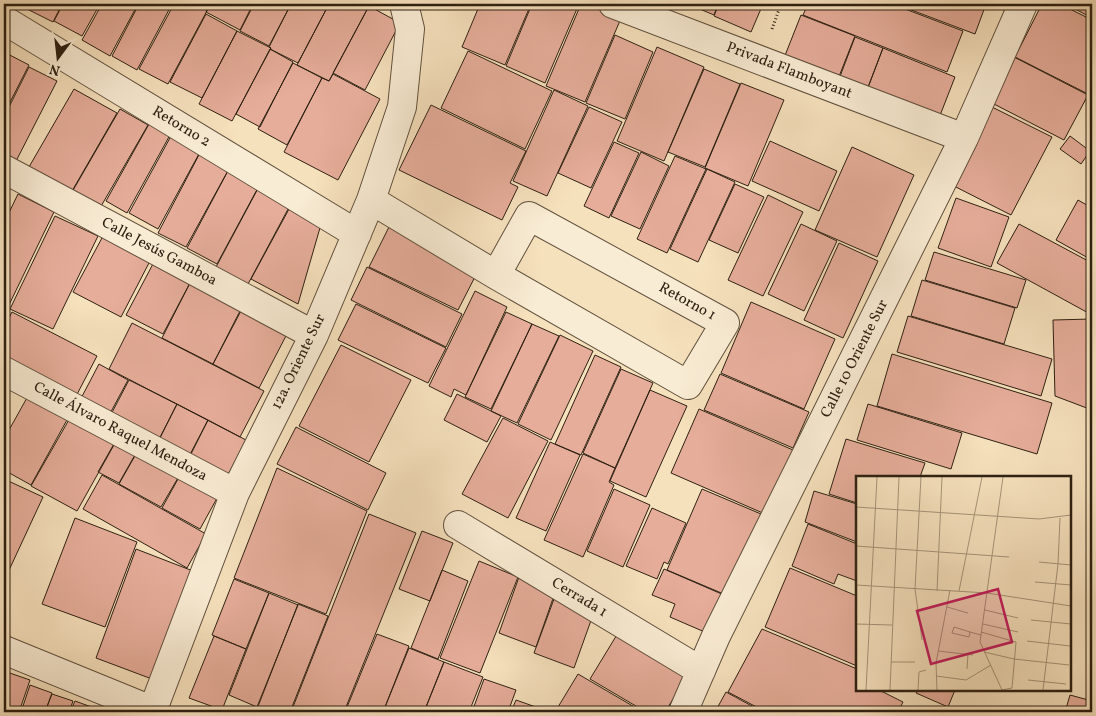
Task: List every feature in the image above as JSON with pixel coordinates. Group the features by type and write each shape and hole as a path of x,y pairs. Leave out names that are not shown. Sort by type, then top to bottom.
{"street":[{"name":"12a. Oriente Sur","path":"154,712 235,493 314,335 372,200 402,107 410,29 404,4"},
{"name":"Privada Flamboyant","path":"613,4 964,138"},
{"name":"Calle 10 Oriente Sur","path":"683,712 721,627 964,138 1023,4"},
{"name":"Retorno 2","path":"4,20 357,234"},
{"name":"Calle Jesús Gamboa","path":"4,169 314,335"},
{"name":"Retorno 1","path":"372,200 496,275 688,385 725,323 530,216 496,275"},
{"name":"Calle Álvaro Raquel Mendoza","path":"4,371 235,493"},
{"name":"Cerrada 1","path":"458,525 701,671"},
{"path":"4,650 154,712"}],"building":[{"path":"17,4 62,4 53,22"},
{"path":"63,4 100,4 82,36 54,21"},
{"path":"102,4 138,4 110,56 82,40"},
{"path":"139,4 172,4 137,70 112,56"},
{"path":"174,4 203,4 209,7 168,84 139,69"},
{"path":"210,4 253,4 240,30 206,12"},
{"path":"254,4 291,4 269,46 240,31"},
{"path":"291,4 329,4 298,63 269,47"},
{"path":"329,4 370,4 329,81 297,65"},
{"path":"480,4 531,4 505,65 462,47"},
{"path":"532,4 579,4 545,83 506,66"},
{"path":"581,4 594,4 622,16 585,102 546,86"},
{"path":"688,4 718,4 714,15"},
{"path":"719,4 763,4 751,32 714,16"},
{"path":"808,4 892,4 963,31 947,72 803,15"},
{"path":"908,4 986,4 975,34 906,8"},
{"path":"1042,4 1060,4 1092,20 1092,96 1015,57"},
{"path":"1066,4 1092,4 1092,18"},
{"path":"369,6 400,23 365,90 333,73"},
{"path":"206,14 237,31 202,98 170,82"},
{"path":"801,15 855,36 838,79 784,58"},
{"path":"237,31 271,48 232,121 199,104"},
{"path":"615,35 653,52 625,119 586,103"},
{"path":"855,37 883,48 867,90 839,79"},
{"path":"657,47 704,67 664,161 617,141"},
{"path":"883,48 955,77 939,118 867,90"},
{"path":"270,49 293,62 260,127 236,114"},
{"path":"468,51 552,91 525,149 441,108"},
{"path":"4,52 29,65 4,114"},
{"path":"1014,57 1088,95 1064,140 990,102"},
{"path":"293,63 322,78 287,145 258,129"},
{"path":"29,67 57,81 14,165 4,161 4,117"},
{"path":"704,69 740,84 705,167 668,152"},
{"path":"333,74 380,99 338,180 284,152 322,78 329,81"},
{"path":"741,83 784,100 748,186 705,168"},
{"path":"74,89 117,113 72,191 29,167"},
{"path":"554,90 588,106 547,196 513,181"},
{"path":"431,105 526,151 510,183 518,187 502,220 399,170"},
{"path":"988,105 1052,137 1011,215 948,183"},
{"path":"589,107 622,122 591,188 558,173"},
{"path":"120,109 148,125 100,208 72,192"},
{"path":"149,124 170,135 127,213 106,201"},
{"path":"171,136 200,152 158,229 129,213"},
{"path":"1070,136 1090,151 1081,164 1060,149"},
{"path":"770,141 837,171 819,211 752,181"},
{"path":"614,142 639,153 609,218 584,206"},
{"path":"852,147 914,175 877,257 815,230"},
{"path":"201,151 230,167 186,247 158,233"},
{"path":"641,152 669,166 640,229 611,216"},
{"path":"675,156 706,169 667,253 637,239"},
{"path":"230,167 260,184 217,264 187,248"},
{"path":"707,169 735,182 698,262 670,249"},
{"path":"262,181 294,198 248,284 216,267"},
{"path":"735,184 764,197 738,253 709,240"},
{"path":"18,194 54,212 7,309 4,308 4,223"},
{"path":"768,195 803,212 763,296 728,280"},
{"path":"295,198 324,214 298,304 251,279"},
{"path":"956,198 1009,217 991,267 938,248"},
{"path":"1078,200 1092,208 1092,254 1090,259 1056,240"},
{"path":"55,216 98,236 53,329 10,309"},
{"path":"391,223 480,267 458,310 369,267"},
{"path":"801,224 837,241 804,311 768,294"},
{"path":"1019,224 1092,263 1092,315 997,263"},
{"path":"103,236 150,261 121,317 73,292"},
{"path":"839,243 878,261 843,338 804,320"},
{"path":"934,252 1026,280 1017,308 925,280"},
{"path":"154,262 191,281 163,334 126,315"},
{"path":"367,267 462,314 446,347 351,300"},
{"path":"922,280 1015,308 1004,344 911,316"},
{"path":"190,283 241,309 213,364 162,338"},
{"path":"475,291 507,307 466,395 454,389 451,397 429,386"},
{"path":"751,302 835,339 804,409 721,373"},
{"path":"356,304 446,348 428,383 338,340"},
{"path":"242,309 288,332 259,388 213,364"},
{"path":"4,310 10,314 4,326"},
{"path":"12,312 97,356 73,402 4,366 4,328"},
{"path":"506,312 532,324 491,409 465,397"},
{"path":"908,316 1052,359 1041,396 897,352"},
{"path":"1092,319 1092,410 1055,396 1053,320"},
{"path":"132,323 264,391 240,437 109,369"},
{"path":"532,324 559,336 517,423 491,411"},
{"path":"560,335 593,351 551,440 518,424"},
{"path":"341,345 411,380 369,462 299,426"},
{"path":"892,354 1052,403 1037,454 877,406"},
{"path":"595,355 621,367 581,455 555,444"},
{"path":"99,364 128,380 106,421 77,406"},
{"path":"621,369 653,383 615,468 583,453"},
{"path":"720,374 809,412 793,448 704,410"},
{"path":"129,380 177,404 155,447 107,422"},
{"path":"33,387 73,409 31,485 4,470 4,439"},
{"path":"650,390 687,406 646,497 610,481"},
{"path":"457,394 501,416 487,442 444,420"},
{"path":"177,404 208,420 185,464 155,448"},
{"path":"868,404 962,433 951,469 857,440"},
{"path":"699,409 793,450 765,514 671,473"},
{"path":"74,411 119,436 77,511 31,486"},
{"path":"503,418 548,441 508,518 462,494"},
{"path":"208,420 246,440 225,481 187,462"},
{"path":"296,427 386,473 368,510 277,464"},
{"path":"119,435 140,446 119,483 98,472"},
{"path":"846,439 925,463 920,476 856,476 856,503 829,494"},
{"path":"550,442 580,455 546,531 516,518"},
{"path":"140,447 182,471 161,507 119,484"},
{"path":"583,454 615,468 609,482 614,485 583,557 544,540"},
{"path":"277,468 367,511 326,614 234,578"},
{"path":"183,470 221,491 200,529 162,508"},
{"path":"102,475 206,534 187,568 83,509"},
{"path":"4,479 43,497 4,581"},
{"path":"614,489 650,505 623,567 587,551"},
{"path":"702,489 761,514 726,595 667,570"},
{"path":"814,491 856,504 856,542 805,522"},
{"path":"652,508 686,523 668,564 664,562 657,579 626,566"},
{"path":"369,514 416,533 344,712 291,712"},
{"path":"75,518 137,542 105,627 42,604"},
{"path":"808,524 856,544 856,581 838,574 834,584 792,566"},
{"path":"422,531 453,543 430,601 399,589"},
{"path":"136,549 193,571 152,679 96,658"},
{"path":"479,561 518,577 480,673 440,658"},
{"path":"790,568 856,596 856,666 765,627"},
{"path":"664,569 724,595 707,633 670,617 675,604 652,595"},
{"path":"442,570 468,581 438,659 411,648"},
{"path":"519,577 556,590 536,647 499,633"},
{"path":"234,579 269,593 246,649 212,635"},
{"path":"269,593 298,605 257,707 229,695"},
{"path":"554,599 594,612 574,668 534,653"},
{"path":"298,604 328,616 290,712 264,712 257,709"},
{"path":"621,628 691,670 665,712 646,712 590,679"},
{"path":"762,629 856,669 856,691 881,691 903,702 898,712 766,712 728,692"},
{"path":"377,634 409,646 383,712 345,712"},
{"path":"214,636 246,649 222,710 189,698"},
{"path":"409,648 444,662 424,712 383,712"},
{"path":"444,662 483,677 469,712 424,712"},
{"path":"4,671 30,680 19,712 4,712"},
{"path":"578,674 643,712 555,712"},
{"path":"484,679 516,690 508,712 472,712"},
{"path":"30,685 52,693 45,712 21,712"},
{"path":"917,691 955,691 948,707 916,693"},
{"path":"726,692 763,712 715,712"},
{"path":"52,694 73,701 69,712 45,712"},
{"path":"1070,695 1092,701 1089,712 1065,712"},
{"path":"516,700 550,712 511,712"},
{"path":"75,701 97,709 96,712 70,712"}]}
